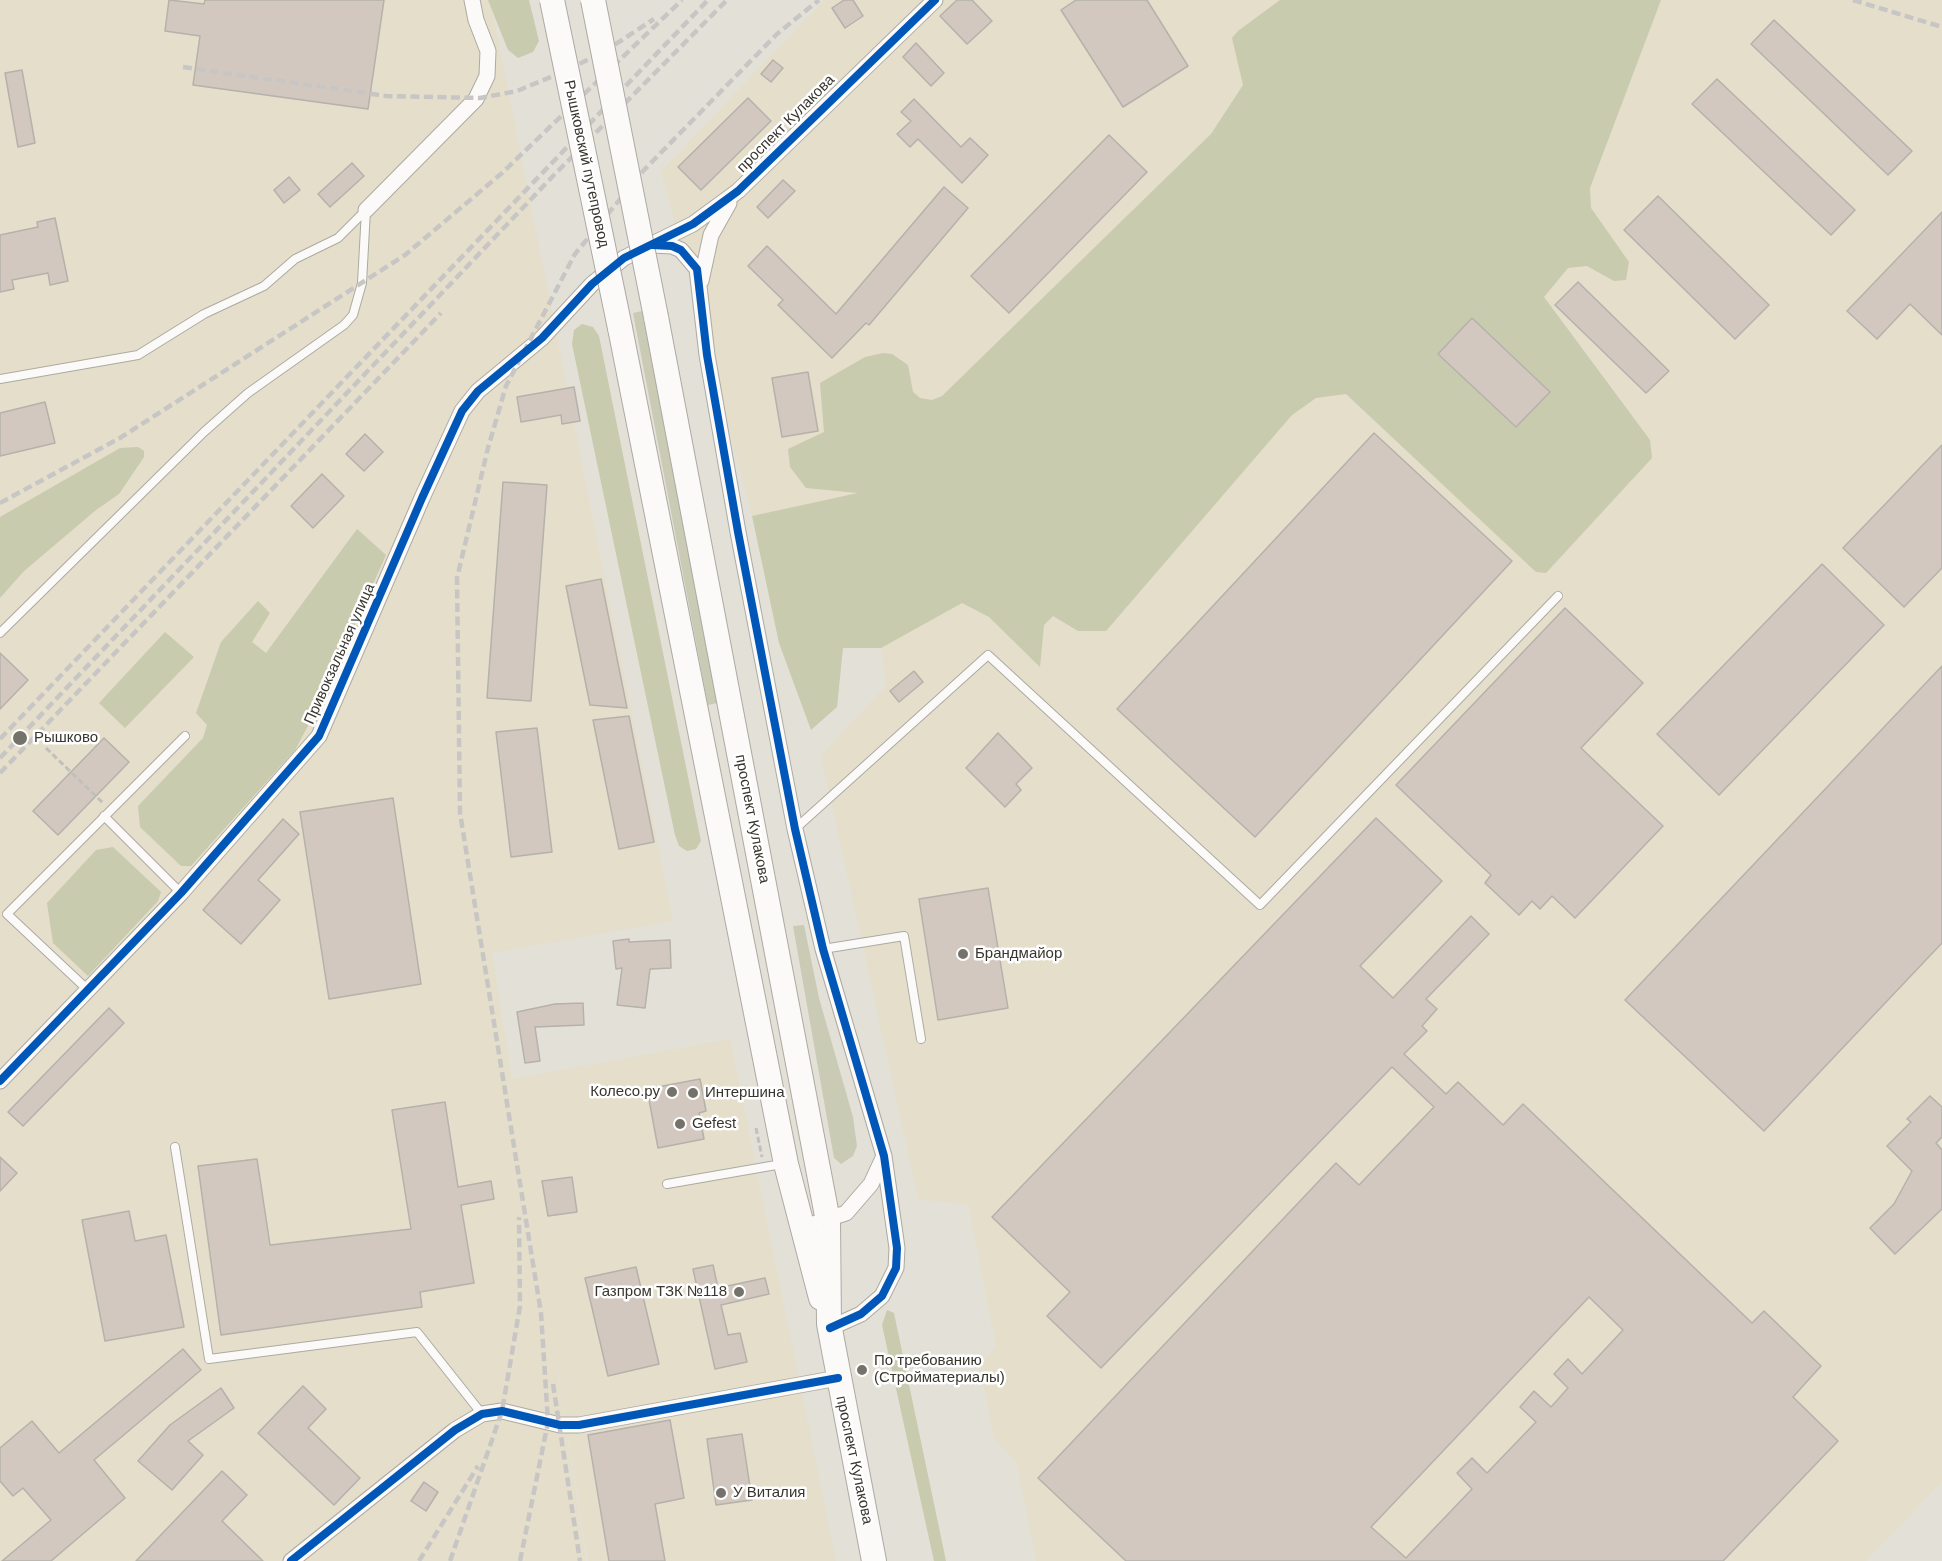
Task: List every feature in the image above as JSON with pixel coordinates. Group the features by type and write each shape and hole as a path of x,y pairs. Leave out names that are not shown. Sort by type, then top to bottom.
{"main road":[{"name":"Рышковский путепровод","path":"552,0 620,328"},
{"name":"проспект Кулакова","path":"593,0 656,317 828,1221 829,1326"},
{"name":"проспект Кулакова","path":"620,328 786,1164 801,1228 829,1326 837,1378 874,1561"}],"street":[{"path":"366,210 476,99 487,76 488,51 476,20 472,0"},
{"name":"проспект Кулакова","path":"643,247 693,224 738,191 934,0"},
{"path":"701,284 711,235 738,191"},
{"path":"643,247 659,244 681,250 697,269 701,284 707,355 738,532 795,829 823,949 884,1155 897,1248 896,1268 882,1296 861,1314 829,1326"},
{"name":"Привокзальная улица","path":"0,1081 181,893 319,735 462,411 496,374 550,330 592,284 643,247"},
{"path":"801,1228 828,1221 846,1213 858,1202 884,1155"},
{"path":"291,1561 455,1430 482,1414 502,1411 560,1425 579,1425 837,1378"}],"lane":[{"path":"0,379 138,355 204,314 264,286 296,259 338,238 366,210"},
{"path":"0,633 204,432 248,393 336,330 353,315 362,283 366,210"},
{"path":"795,829 988,655 1260,905 1558,596"},
{"path":"88,990 7,914 185,736"},
{"path":"104,816 181,893"},
{"path":"823,949 904,936 921,1039"},
{"path":"175,1147 209,1359 417,1332 482,1414"},
{"path":"667,1184 786,1164"}],"path":[{"path":"46,748 111,810"}],"shaded area":[{"path":"0,0 490,0 673,921 492,953 512,1079 730,1039 836,1561 588,1561 546,1295 586,1561 0,1561"},
{"path":"824,0 1942,0 1942,1482 1866,1561 1036,1561 1016,1461 994,1439 980,1366 996,1347 968,1205 918,1199 821,755 886,686 861,493 752,516 661,171"}],"green space":[{"path":"488,0 529,0 539,41 533,52 518,58 508,50"},
{"path":"1280,0 1661,0 1590,188 1591,208 1629,262 1626,280 1614,281 1587,266 1568,268 1544,297 1650,440 1652,458 1546,573 1536,572 1346,394 1316,398 1292,415 1106,631 1078,631 1053,616 1044,625 1040,667 989,617 962,603 881,648 843,648 837,707 811,730 779,643 752,516 858,493 806,488 790,467 788,449 824,432 820,383 865,357 883,353 892,354 908,365 913,392 920,398 932,400 942,396 1211,134 1243,85 1232,38"},
{"path":"642,311 717,703 708,705 633,313"},
{"path":"582,324 593,327 599,336 701,841 696,849 687,851 679,846 675,835 572,344 574,330"},
{"path":"138,447 144,451 144,457 119,494 96,510 24,571 0,598 0,517 120,448"},
{"path":"357,529 386,555 317,709 295,750 191,866 181,866 140,827 138,806 203,738 207,725 196,713 221,642 258,601 270,613 252,642 266,653"},
{"path":"165,632 194,657 125,728 99,703"},
{"path":"113,847 161,892 158,901 88,976 53,943 47,903 96,850"},
{"path":"804,925 819,998 853,1117 857,1146 853,1156 841,1164 834,1158 793,926"},
{"path":"887,1310 894,1313 946,1561 934,1561 882,1325"}],"building":[{"path":"169,0 204,4 205,0 384,0 368,109 193,85 200,36 165,31"},
{"path":"844,0 853,0 863,16 845,28 832,8"},
{"path":"957,0 972,0 992,21 967,44 940,16"},
{"path":"1076,0 1147,0 1188,66 1123,107 1061,10"},
{"path":"1774,20 1912,151 1888,175 1751,44"},
{"path":"916,43 944,73 931,86 903,57"},
{"path":"773,60 783,68 771,82 761,74"},
{"path":"22,70 35,143 18,147 5,73"},
{"path":"1717,79 1855,210 1831,235 1692,104"},
{"path":"748,98 771,121 701,190 678,167"},
{"path":"914,99 961,147 970,138 988,155 962,183 918,139 910,147 897,134 911,121 901,112"},
{"path":"1109,135 1147,172 1009,313 971,276"},
{"path":"352,163 364,176 330,207 318,194"},
{"path":"289,177 300,190 284,203 274,190"},
{"path":"783,180 795,191 768,218 757,207"},
{"path":"944,187 968,208 869,325 866,323 832,358 778,305 783,300 748,266 767,246 836,314"},
{"path":"1658,196 1769,305 1735,339 1624,230"},
{"path":"1942,212 1942,335 1910,304 1877,339 1847,311"},
{"path":"55,218 68,281 50,285 48,273 12,280 14,289 0,292 0,235 38,227 37,222"},
{"path":"1578,282 1669,371 1646,393 1555,305"},
{"path":"1472,318 1550,392 1516,427 1438,354"},
{"path":"808,372 818,431 782,437 772,378"},
{"path":"574,387 580,421 562,424 561,415 521,422 517,397"},
{"path":"45,402 55,443 0,456 0,413"},
{"path":"1374,433 1512,561 1255,837 1117,709"},
{"path":"365,434 383,452 364,471 346,454"},
{"path":"1942,445 1942,568 1904,607 1843,548"},
{"path":"322,474 344,496 313,528 291,506"},
{"path":"503,482 547,485 531,701 487,698"},
{"path":"1822,564 1884,625 1719,795 1657,734"},
{"path":"601,579 627,708 590,705 566,586"},
{"path":"1565,608 1643,683 1581,748 1663,826 1575,918 1552,896 1540,909 1532,901 1519,915 1485,883 1491,875 1396,785"},
{"path":"0,653 28,680 0,709"},
{"path":"1942,666 1942,943 1764,1131 1625,1000"},
{"path":"914,671 923,682 899,702 890,691"},
{"path":"629,716 654,842 619,849 593,720"},
{"path":"537,728 552,852 511,857 496,732"},
{"path":"998,733 1032,768 1016,784 1021,790 1005,807 966,768"},
{"name":"Рышково","path":"104,738 129,762 58,835 33,811"},
{"path":"393,798 421,984 329,999 300,812"},
{"path":"1376,818 1442,881 1360,966 1393,998 1471,916 1489,934 1426,999 1437,1009 1422,1026 1427,1031 1404,1054 1446,1094 1458,1082 1503,1125 1523,1104 1752,1323 1764,1311 1821,1366 1793,1397 1838,1441 1723,1561 1126,1561 1038,1478 1336,1163 1359,1185 1434,1107 1392,1067 1101,1368 1047,1316 1070,1292 992,1217","holes":["1589,1297 1623,1330 1582,1374 1568,1359 1554,1374 1568,1388 1551,1407 1534,1391 1520,1407 1536,1422 1487,1473 1472,1458 1457,1473 1472,1489 1406,1558 1371,1527"]},
{"path":"283,819 299,834 258,880 280,900 241,944 203,910"},
{"name":"Брандмайор","path":"988,888 1008,1008 938,1020 919,899"},
{"path":"629,939 629,942 670,940 671,968 650,969 645,1008 617,1005 622,968 616,969 613,941"},
{"path":"583,1003 584,1025 535,1027 540,1061 525,1063 517,1012 555,1004"},
{"path":"109,1008 124,1023 23,1126 8,1112"},
{"path":"700,1079 706,1111 699,1113 704,1139 658,1148 647,1089"},
{"path":"1930,1096 1942,1107 1942,1137 1936,1143 1942,1150 1942,1209 1895,1254 1870,1228 1894,1204 1912,1171 1887,1146 1911,1122 1907,1119"},
{"path":"445,1102 458,1187 491,1181 494,1199 461,1205 474,1283 420,1292 422,1307 221,1335 198,1166 257,1159 270,1245 411,1229 392,1110"},
{"path":"0,1157 17,1173 0,1191"},
{"path":"572,1177 577,1212 548,1216 542,1181"},
{"path":"129,1211 135,1241 166,1235 184,1327 105,1341 82,1220"},
{"path":"713,1265 718,1288 765,1278 769,1294 721,1305 728,1335 740,1333 747,1362 715,1369 693,1269"},
{"path":"636,1267 659,1364 608,1376 585,1278"},
{"path":"183,1349 201,1370 94,1460 125,1498 51,1561 2,1561 51,1520 23,1488 13,1496 0,1481 0,1448 32,1421 59,1453"},
{"path":"303,1386 326,1409 308,1428 360,1478 334,1505 258,1433"},
{"path":"221,1388 234,1408 188,1441 203,1455 172,1490 138,1461 170,1425"},
{"path":"670,1420 684,1498 655,1504 665,1561 609,1561 588,1435"},
{"name":"У Виталия","path":"742,1434 752,1500 716,1505 707,1439"},
{"path":"222,1471 247,1495 222,1521 263,1561 136,1561"},
{"path":"424,1482 438,1492 426,1511 411,1501"}],"railway":[{"path":"0,503 120,438 405,255 502,173 682,0"},
{"path":"0,739 708,0"},
{"path":"0,758 554,175 727,0"},
{"path":"520,1561 548,1422 541,1313 460,813 457,578 488,448 506,386 575,254 644,170 777,34 819,0"},
{"path":"1853,0 1942,27"},
{"path":"183,67 386,96 480,98 517,91 558,74 602,53 654,19"},
{"path":"0,773 441,313"},
{"path":"450,1561 502,1411 520,1306 519,1217"},
{"path":"553,1384 580,1561"},
{"path":"419,1561 478,1466"}],"cycle path":[{"path":"0,1081 181,893 319,736 462,411 478,391 542,338 592,284 624,258 693,224 738,191 935,0"},
{"path":"652,245 672,246 681,250 697,269 707,355 738,532 795,829 823,949 884,1156 897,1248 896,1268 882,1296 861,1314 830,1328"},
{"path":"291,1561 455,1430 482,1414 502,1411 560,1425 579,1425 838,1378"}],"place":[{"name":"Рышково","path":"20,738"},
{"name":"Брандмайор","path":"963,954"},
{"name":"Колесо.ру","path":"672,1092"},
{"name":"Интершина","path":"693,1093"},
{"name":"Gefest","path":"680,1124"},
{"name":"Газпром ТЗК №118","path":"739,1292"},
{"name":"По требованию (Стройматериалы)","path":"862,1370"},
{"name":"У Виталия","path":"721,1493"}]}
